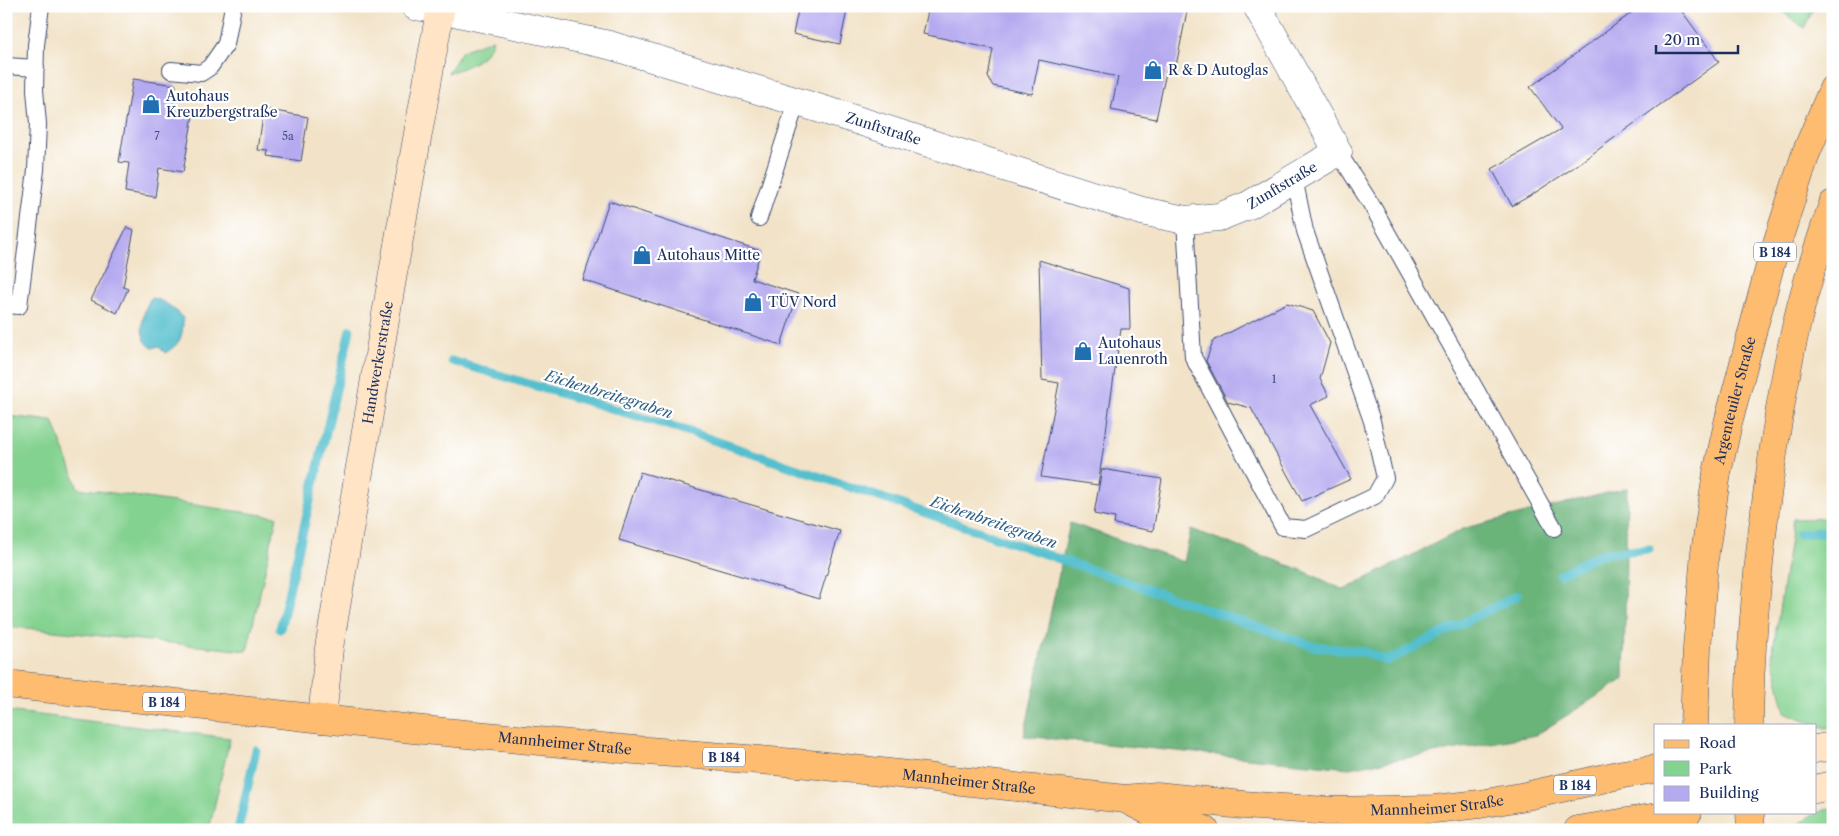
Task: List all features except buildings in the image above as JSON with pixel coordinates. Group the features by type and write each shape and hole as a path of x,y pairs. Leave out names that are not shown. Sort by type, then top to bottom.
{"main road":[{"name":"Argenteuiler Straße","path":"1694,724 1697,648 1705,552 1717,472 1771,262 1806,153 1833,89"},
{"name":"B 184","path":"1749,724 1749,682 1760,550 1774,442 1796,326 1833,204"},
{"name":"Mannheimer Straße","path":"6,684 322,719 623,749 808,764 1125,799 1157,796 1243,806 1327,812 1434,810 1480,804 1654,769"},
{"name":"Mannheimer Straße","path":"1125,799 1151,812 1205,830"},
{"path":"1578,830 1676,814"},
{"path":"1695,814 1695,830"},
{"path":"1750,814 1751,830"}],"street":[{"path":"1256,6 1338,152"},
{"name":"Zunftstraße","path":"432,7 609,45 797,101 1142,211 1185,220 1219,217 1249,205 1338,152"},
{"name":"Handwerkerstraße","path":"322,719 329,648 397,250 432,7"},
{"path":"1816,749 1833,746"},
{"path":"1816,789 1833,785"}],"lane":[{"path":"6,305 19,306 34,190 38,124 35,90 36,45 41,6"},
{"path":"171,70 201,73 210,68 226,44 233,6"},
{"path":"6,66 36,68"},
{"path":"759,218 797,101"},
{"path":"1338,152 1371,204 1554,528"},
{"path":"1185,220 1193,357 1283,527 1306,529 1375,496 1385,478 1372,421 1305,231 1294,178"}],"green space":[{"path":"1775,6 1815,6 1804,28"},
{"path":"493,39 486,52 475,62 448,73 462,51"},
{"path":"6,416 53,421 78,488 277,517 247,651 6,626"},
{"path":"1627,488 1624,679 1536,735 1349,768 1024,736 1070,523 1184,562 1191,529 1304,571 1344,590 1465,528"},
{"path":"1833,518 1833,727 1825,728 1785,712 1772,657 1793,519"},
{"path":"6,711 230,738 209,830 6,830"},
{"path":"1833,807 1833,830 1793,830 1806,819"}],"water":[{"path":"151,298 173,308 183,318 178,343 165,353 158,346 153,348 144,339 143,317"}],"waterway":[{"name":"Eichenbreitegraben","path":"280,629 350,330"},
{"name":"Eichenbreitegraben","path":"452,361 684,430 1313,646 1365,652 1387,661 1518,595"},
{"name":"Eichenbreitegraben","path":"1799,534 1833,531"},
{"name":"Eichenbreitegraben","path":"1560,574 1599,554 1649,549"},
{"name":"Eichenbreitegraben","path":"238,830 256,750"}],"place":[{"name":"R & D Autoglas","path":"1153,70"},
{"name":"Autohaus Kreuzbergstraße","path":"151,104"},
{"name":"Autohaus Mitte","path":"642,255"},
{"name":"TÜV Nord","path":"753,302"},
{"name":"Autohaus Lauenroth","path":"1083,351"}]}
